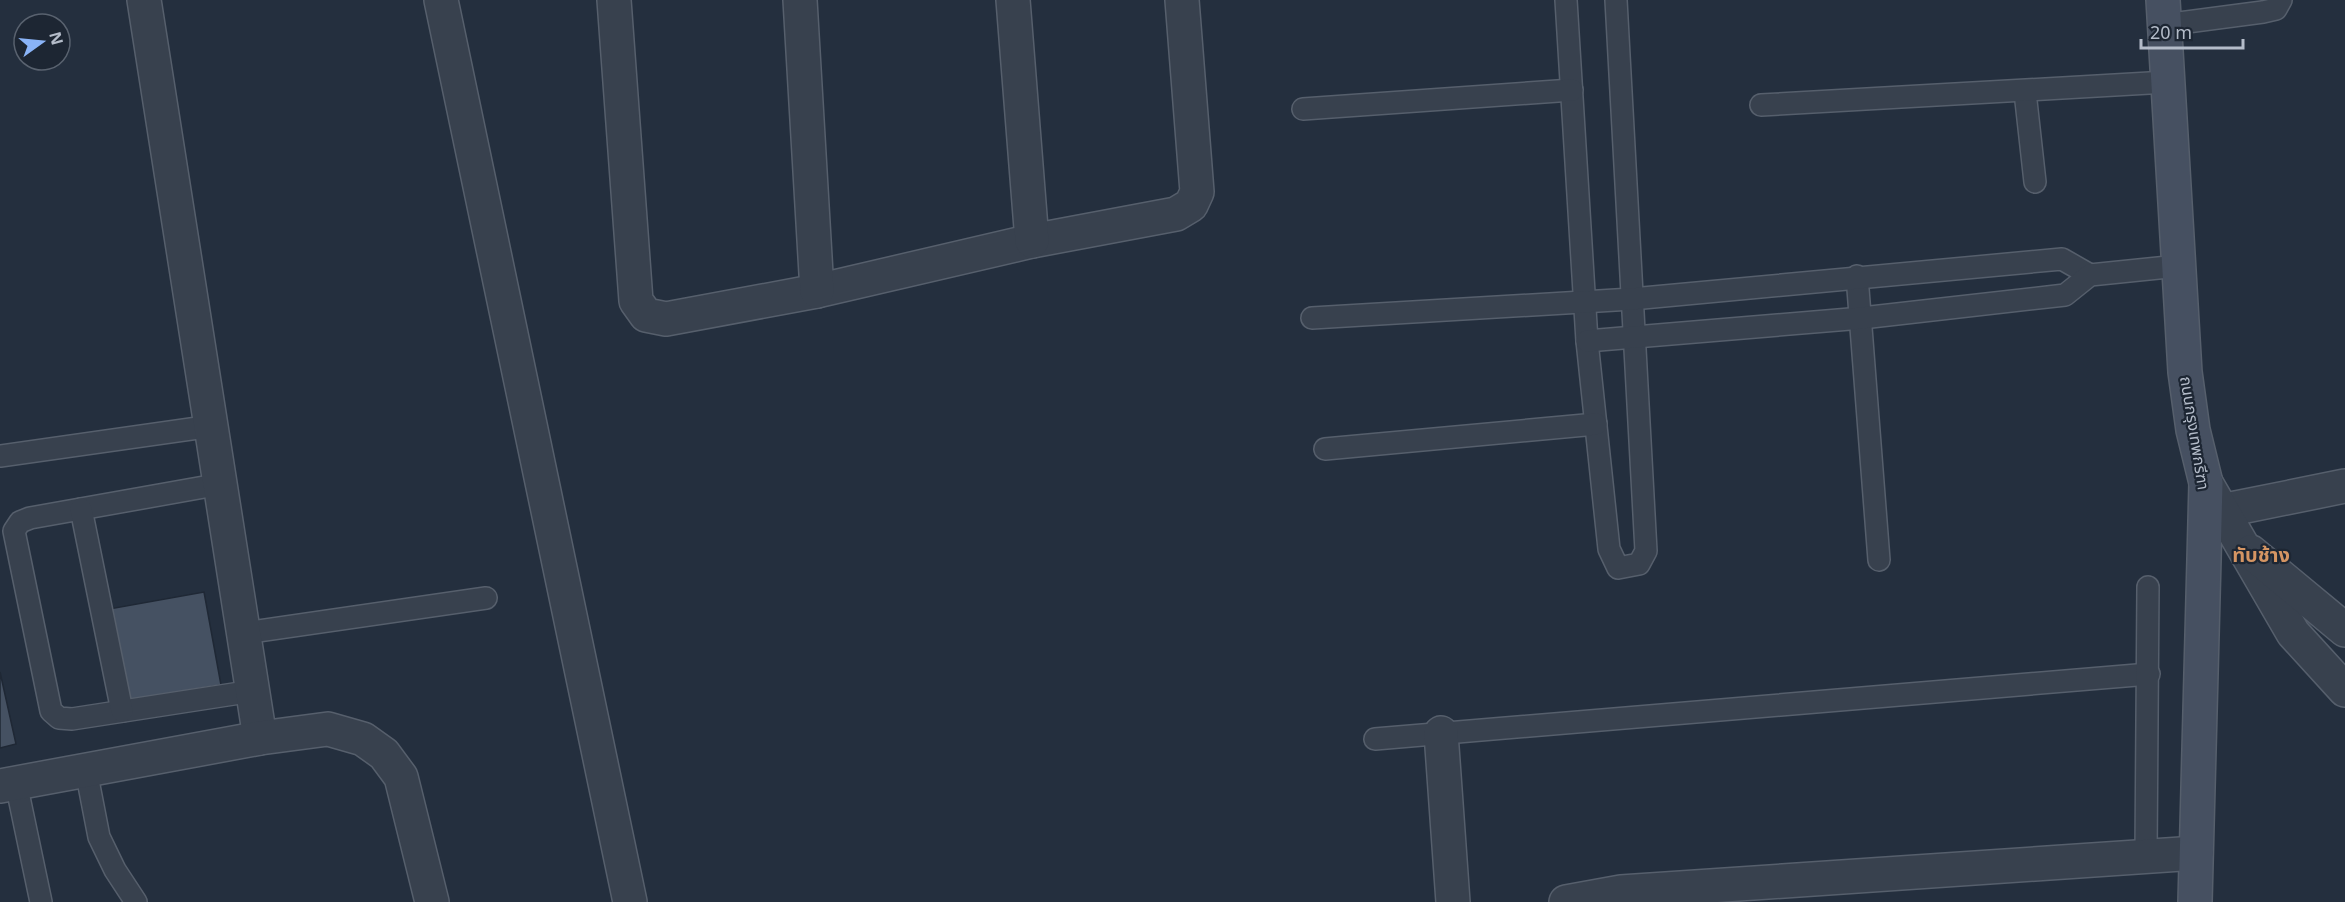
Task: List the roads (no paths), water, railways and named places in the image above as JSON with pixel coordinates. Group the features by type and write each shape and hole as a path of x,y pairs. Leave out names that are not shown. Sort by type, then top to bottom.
{"main road":[{"name":"ถนนกรุงเทพกรีฑา","path":"2163,12 2185,372 2193,430 2206,483 2195,902"}],"street":[{"path":"144,0 260,738"},
{"path":"441,0 630,902"},
{"path":"614,0 636,301 646,315 666,319 818,291 1032,241 1176,214 1191,206 1197,192 1182,0"},
{"path":"800,0 818,291"},
{"path":"1013,0 1032,241"},
{"path":"2206,483 2293,633 2345,690"},
{"path":"2221,511 2345,486"},
{"path":"2243,546 2345,630"},
{"path":"8,785 260,738 328,729 363,739 384,754 401,777 432,902"},
{"path":"1441,733 1453,902"},
{"path":"1566,902 1621,892 2196,853"}],"lane":[{"path":"1566,0 1587,341 1609,549 1618,568 1628,568 1639,564 1646,551 1616,0"},
{"path":"2163,12 2263,12 2276,9 2281,0"},
{"path":"1761,105 2025,92 2168,82"},
{"path":"1302,109 1572,90"},
{"path":"2025,92 2034,182"},
{"path":"1312,318 1632,299 1857,276 2062,259 2090,275"},
{"path":"1587,341 1862,318 2065,295 2090,275 2178,266"},
{"path":"1857,276 1879,560"},
{"path":"1325,449 1596,424"},
{"path":"0,456 212,426"},
{"path":"221,484 20,522 14,531 51,711 59,718 72,719 253,691"},
{"path":"81,509 122,711"},
{"path":"2146,855 2148,587"},
{"path":"244,633 486,598"},
{"path":"1375,738 2149,674"},
{"path":"86,770 99,837 114,870 136,902"},
{"path":"8,785 41,902"}],"district":[{"name":"ทับช้าง","path":"2261,555"}]}
